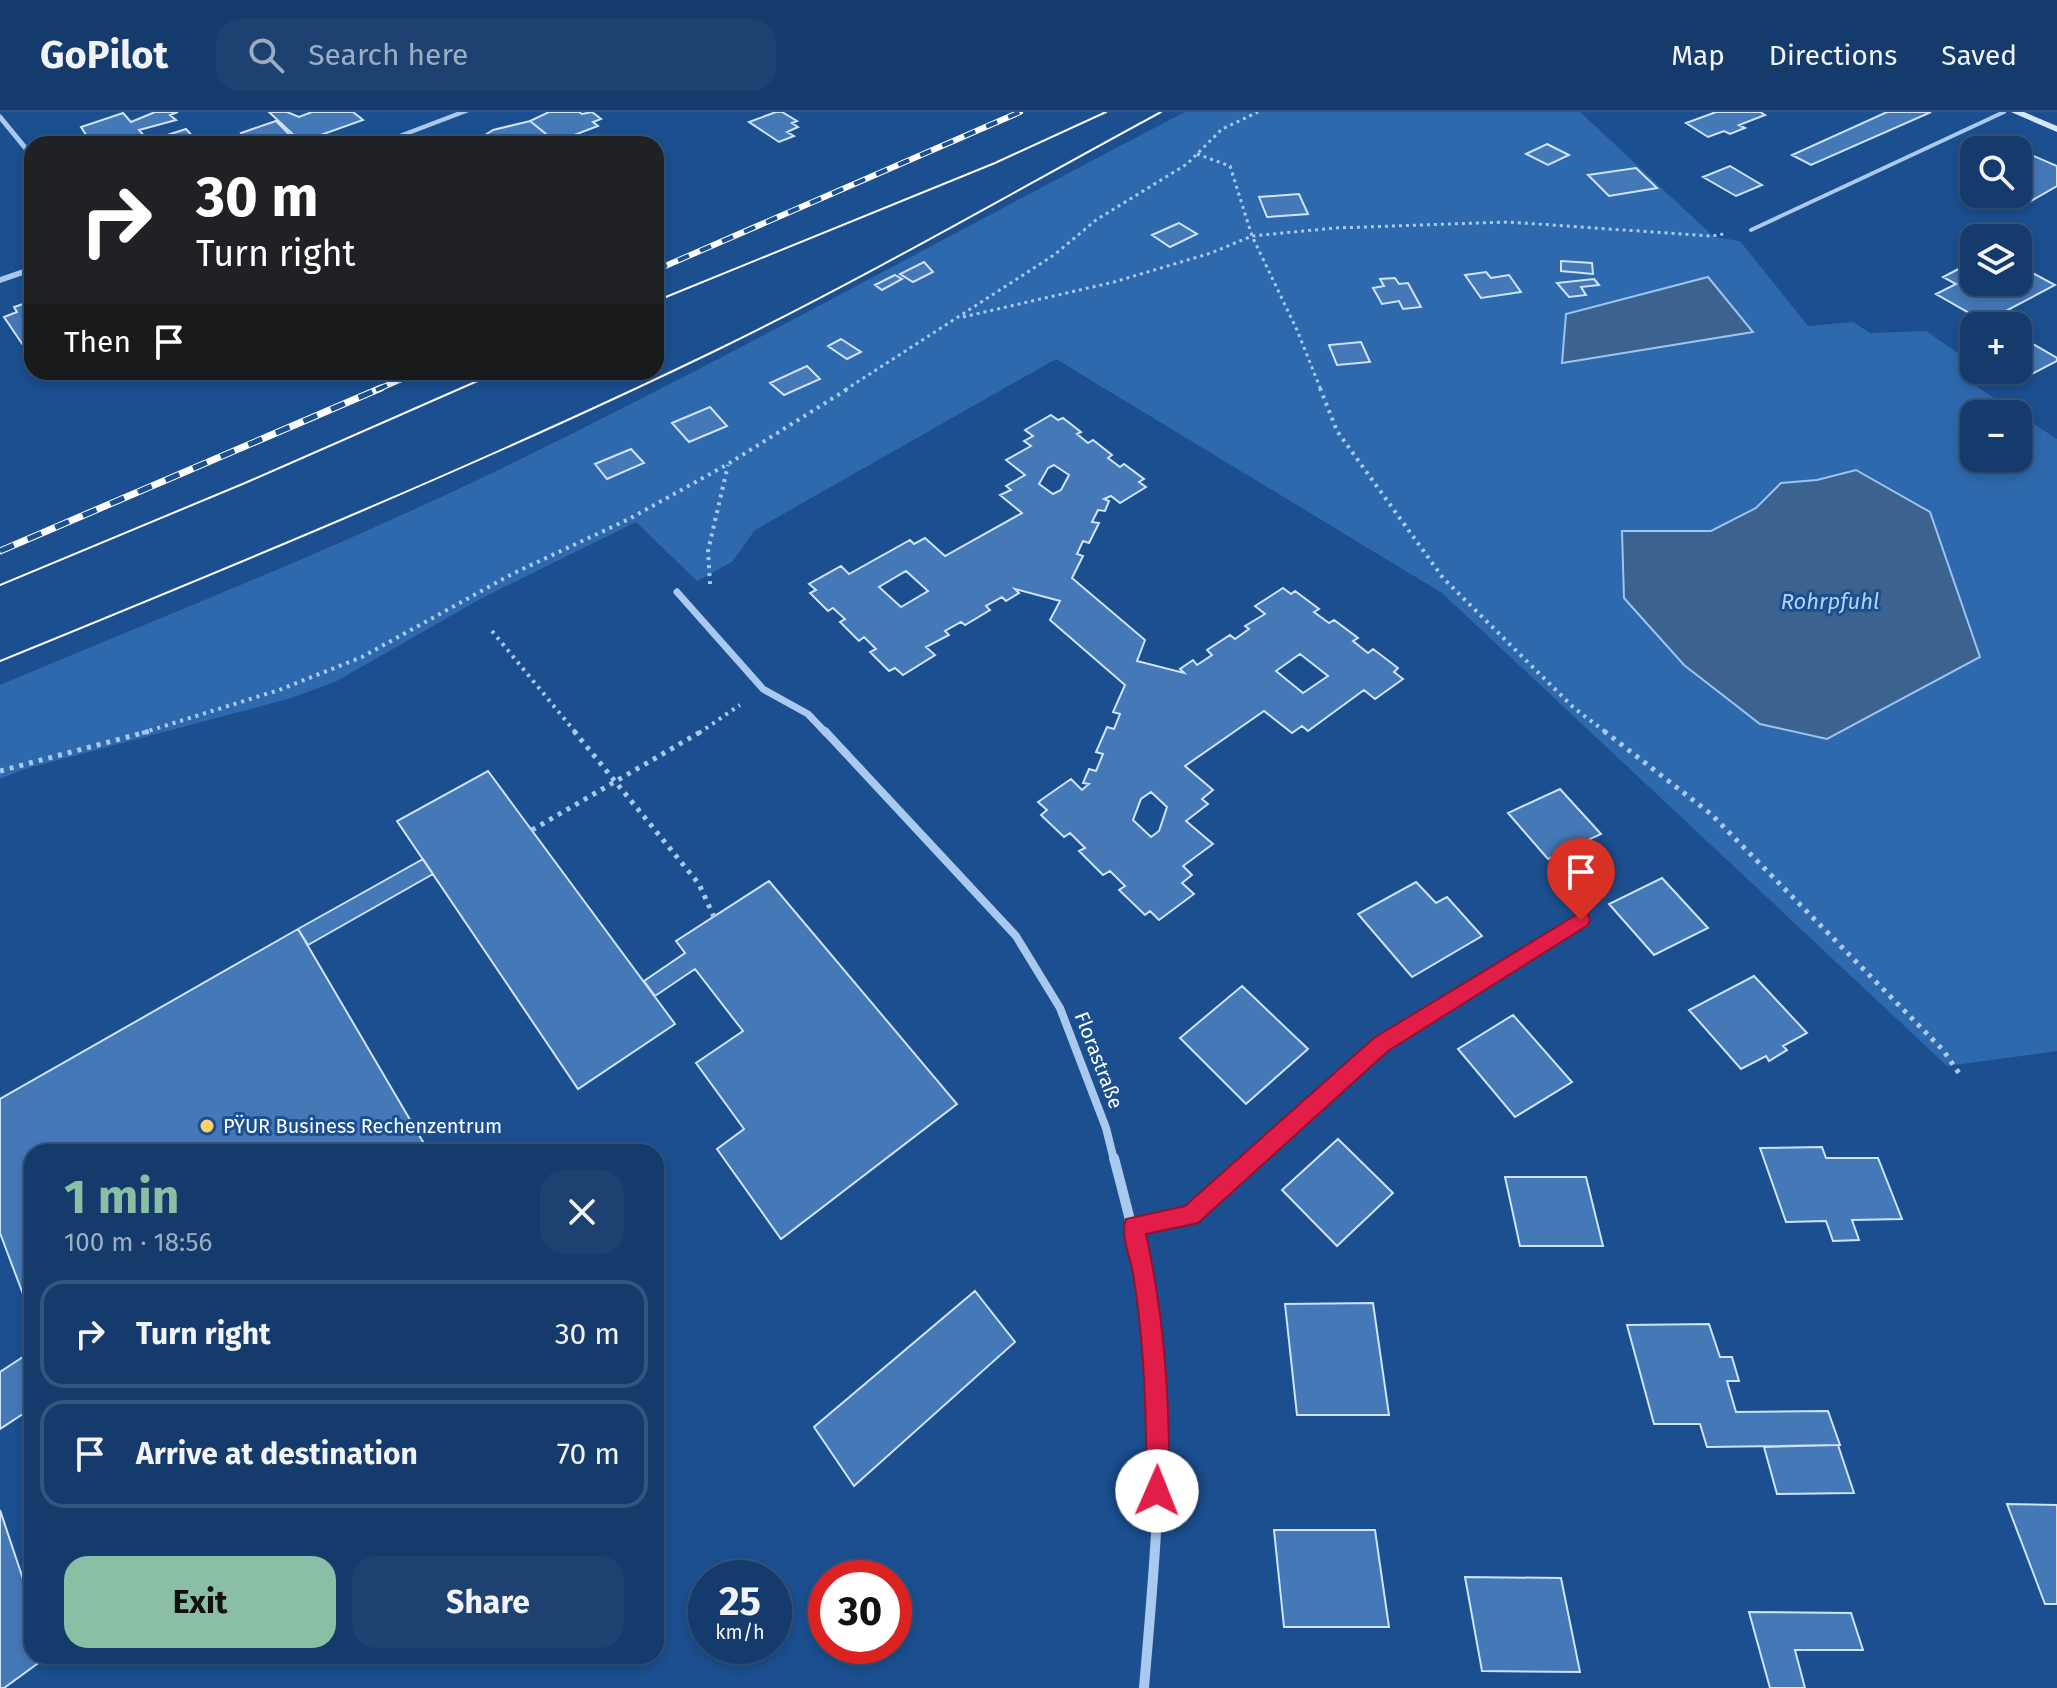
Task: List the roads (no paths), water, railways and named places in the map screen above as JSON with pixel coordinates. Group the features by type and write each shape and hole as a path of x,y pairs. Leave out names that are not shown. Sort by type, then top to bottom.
{"main road":[{"path":"2016,112 2057,129"}],"street":[{"path":"399,136 465,112"},
{"path":"0,117 24,146"},
{"path":"0,280 24,272"},
{"name":"Florastraße","path":"677,592 763,689 808,714 1016,936 1060,1008 1106,1128 1134,1226 1144,1274 1159,1400 1156,1551 1144,1688"}],"lane":[{"path":"1751,230 2004,112"},
{"path":"1134,1226 1190,1215 1381,1044 1581,920"}],"water":[{"path":"1708,277 1753,332 1562,363 1566,314"},
{"name":"Rohrpfuhl","path":"1856,470 1930,512 1980,657 1827,739 1760,724 1684,665 1624,598 1622,531 1711,531 1756,508 1781,483 1817,480"}],"tram line":[{"path":"664,298 995,163 1106,112"},
{"path":"664,375 834,291 1161,112"},
{"path":"0,585 245,483 480,380"},
{"path":"0,661 364,510 653,380"}],"railway":[{"path":"664,267 1020,112"},
{"path":"376,390 399,380"},
{"path":"0,551 381,388"}],"place":[{"name":"PŸUR Business Rechenzentrum","path":"207,1126"}]}
